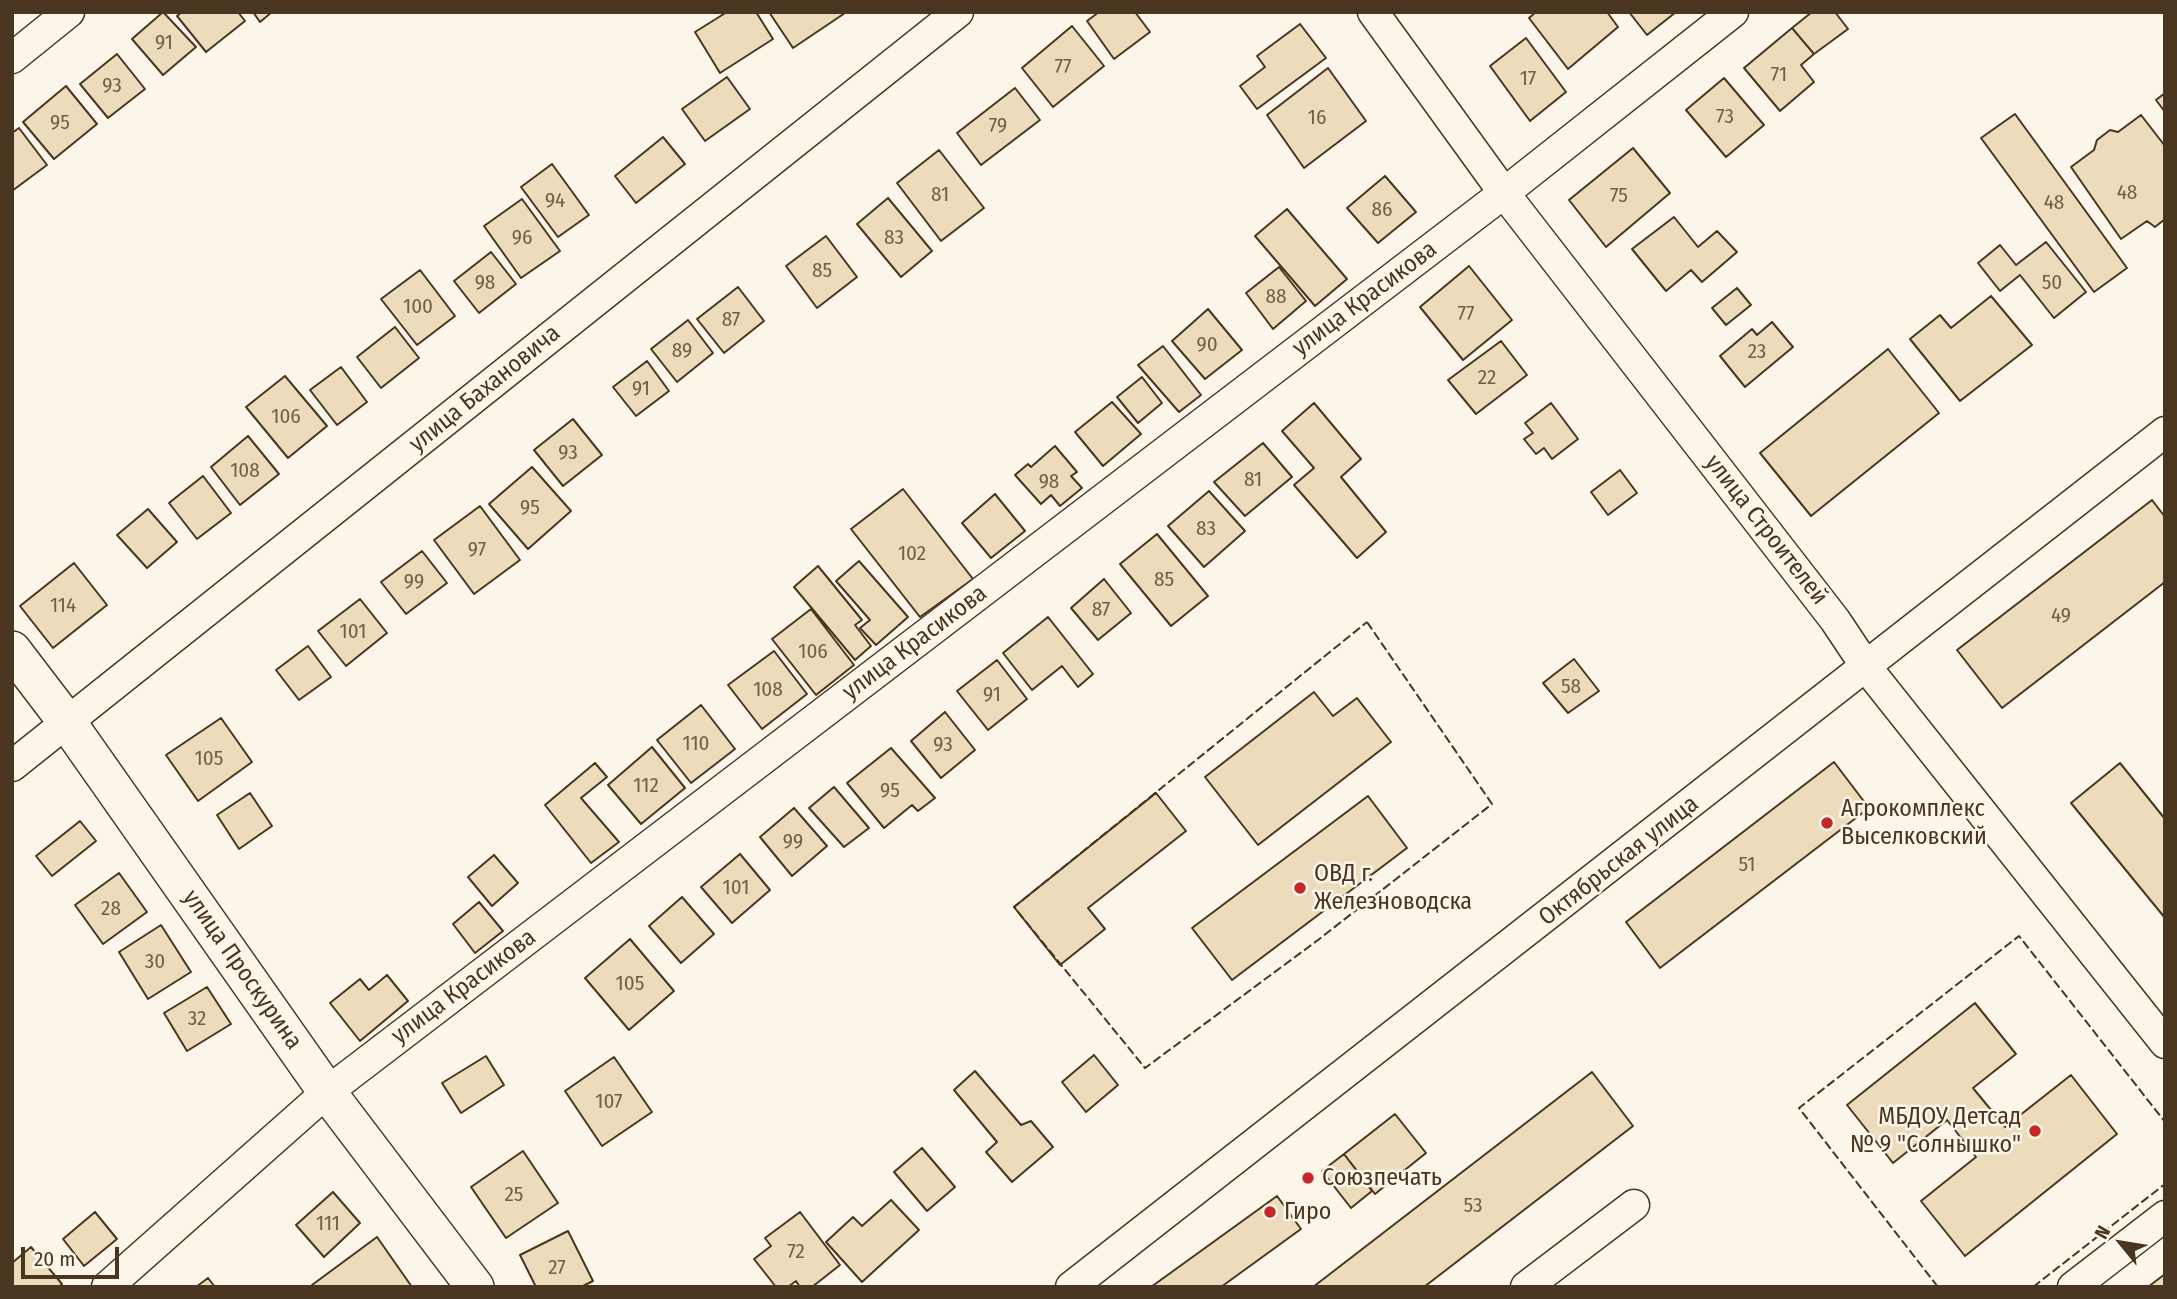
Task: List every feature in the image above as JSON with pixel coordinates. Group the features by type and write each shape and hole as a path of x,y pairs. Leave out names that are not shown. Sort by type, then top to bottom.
{"street":[{"path":"12,58 69,12"},
{"name":"улица Бахановича","path":"12,766 958,12"},
{"name":"улица Строителей","path":"1373,12 1504,192 1813,591 1867,668 2165,1043"},
{"name":"улица Красикова","path":"107,1287 327,1092 1504,192 1733,12"},
{"name":"Октябрьская улица","path":"1071,1287 1867,668 2165,432"},
{"name":"улица Проскурина","path":"12,650 68,722 327,1092 474,1287"},
{"path":"1526,1287 1555,1252 1620,1207"},
{"path":"2073,1287 2165,1216"}],"building":[{"path":"163,12 196,47 163,75 132,39"},
{"path":"182,12 238,12 245,21 206,52 177,16"},
{"path":"253,12 272,12 260,22"},
{"path":"727,12 756,12 773,39 720,73 695,32"},
{"path":"769,12 845,12 845,13 793,48"},
{"path":"1099,12 1135,12 1150,32 1114,59 1087,21"},
{"path":"1536,12 1607,12 1618,27 1568,69 1529,18"},
{"path":"1629,12 1676,12 1647,35"},
{"path":"1812,12 1835,12 1848,29 1814,54 1792,28"},
{"path":"1300,24 1326,58 1257,109 1240,86 1265,67 1257,56"},
{"path":"1072,26 1104,66 1053,107 1022,68"},
{"path":"1792,28 1814,54 1801,65 1814,82 1780,111 1744,68"},
{"path":"1526,38 1566,92 1530,121 1490,66"},
{"path":"117,54 145,89 108,118 80,84"},
{"path":"1328,68 1366,121 1304,168 1267,115"},
{"path":"727,77 750,109 705,141 682,109"},
{"path":"1724,78 1764,125 1726,157 1686,110"},
{"path":"66,86 97,124 54,159 23,122"},
{"path":"1015,88 1040,120 981,165 957,133"},
{"path":"2165,93 2165,112 2156,100"},
{"path":"2015,114 2127,268 2094,292 1981,138"},
{"path":"2141,115 2165,146 2165,219 2155,227 2147,221 2121,239 2071,167 2094,150 2097,140 2110,130 2118,132"},
{"path":"19,128 47,165 12,191 12,133"},
{"path":"663,137 685,164 636,203 615,176"},
{"path":"1633,148 1670,193 1606,247 1569,200"},
{"path":"939,150 984,208 941,241 897,183"},
{"path":"552,164 589,215 558,237 521,187"},
{"path":"1385,176 1416,212 1378,243 1347,208"},
{"path":"888,198 932,251 901,277 857,224"},
{"path":"522,199 560,251 521,278 484,226"},
{"path":"1287,209 1347,279 1315,306 1255,236"},
{"path":"1674,217 1698,247 1717,231 1737,252 1702,282 1691,270 1666,291 1632,249"},
{"path":"826,236 857,277 817,308 786,266"},
{"path":"2046,242 2086,292 2054,318 2020,275 2000,291 1978,263 2000,245 2016,265"},
{"path":"491,252 516,284 479,313 454,281"},
{"path":"1469,266 1512,320 1463,360 1420,307"},
{"path":"1279,267 1306,301 1273,329 1246,293"},
{"path":"420,270 455,316 417,345 381,299"},
{"path":"738,287 764,321 724,353 697,319"},
{"path":"1737,288 1751,305 1726,325 1712,308"},
{"path":"1991,296 2032,345 1960,401 1910,339 1940,315 1951,328"},
{"path":"1208,309 1242,350 1205,379 1172,341"},
{"path":"688,320 713,353 677,382 651,349"},
{"path":"1772,322 1793,347 1745,387 1720,356 1752,329 1757,335"},
{"path":"395,327 419,358 381,388 357,357"},
{"path":"1501,341 1527,375 1476,414 1448,380"},
{"path":"1163,346 1201,395 1179,412 1138,365"},
{"path":"1888,349 1939,413 1811,516 1760,453"},
{"path":"647,361 669,391 636,416 613,387"},
{"path":"341,367 367,402 337,425 310,390"},
{"path":"285,376 327,426 288,458 246,407"},
{"path":"1142,377 1162,403 1138,423 1117,397"},
{"path":"1112,402 1141,434 1103,466 1075,432"},
{"path":"1314,403 1361,459 1341,477 1386,532 1357,558 1294,485 1314,468 1282,431"},
{"path":"1551,403 1578,439 1552,459 1544,448 1536,454 1524,439 1533,433 1525,423"},
{"path":"573,419 602,455 563,486 534,450"},
{"path":"248,436 279,474 240,505 211,467"},
{"path":"1263,443 1292,477 1245,516 1214,482"},
{"path":"1055,446 1077,472 1071,476 1082,488 1060,506 1051,495 1041,504 1015,475 1028,464 1031,467"},
{"path":"532,467 571,511 528,549 489,504"},
{"path":"1620,470 1637,493 1608,515 1591,492"},
{"path":"203,476 231,513 197,539 169,503"},
{"path":"903,489 973,579 920,617 851,529"},
{"path":"1209,491 1245,531 1204,567 1168,526"},
{"path":"995,494 1025,531 991,558 962,523"},
{"path":"2152,500 2165,517 2165,582 2002,708 1957,650"},
{"path":"480,506 520,560 474,594 434,540"},
{"path":"148,509 177,542 147,568 117,535"},
{"path":"1157,534 1208,596 1171,626 1120,564"},
{"path":"422,551 447,583 406,614 381,582"},
{"path":"859,561 908,617 876,645 860,628 870,620 836,581"},
{"path":"74,563 107,605 53,648 20,606"},
{"path":"818,566 862,620 855,625 871,646 855,660 794,587"},
{"path":"1104,579 1131,613 1098,640 1071,608"},
{"path":"360,599 387,633 346,666 318,631"},
{"path":"811,609 854,665 816,695 772,639"},
{"path":"1048,617 1093,674 1078,687 1062,666 1032,690 1003,653"},
{"path":"308,646 331,677 299,700 276,670"},
{"path":"774,651 807,694 762,729 728,685"},
{"path":"1574,659 1599,691 1568,713 1543,683"},
{"path":"997,660 1027,699 988,730 957,691"},
{"path":"1314,692 1333,716 1357,698 1391,742 1258,845 1205,777"},
{"path":"701,705 735,749 691,783 657,740"},
{"path":"945,712 975,750 941,778 911,741"},
{"path":"221,718 252,762 198,801 166,755"},
{"path":"652,747 685,788 641,824 608,785"},
{"path":"891,748 935,798 918,811 912,805 884,828 847,783"},
{"path":"1834,762 1869,808 1660,968 1626,922"},
{"path":"595,763 607,777 581,798 619,842 591,863 545,805"},
{"path":"2120,763 2165,819 2165,918 2071,803"},
{"path":"834,787 869,828 844,847 809,808"},
{"path":"250,793 272,826 239,849 217,815"},
{"path":"1156,793 1186,831 1088,908 1105,929 1060,965 1014,907"},
{"name":"ОВД г. Железноводска","path":"1368,796 1407,848 1232,980 1192,928"},
{"path":"794,808 827,846 792,876 760,837"},
{"path":"80,821 96,841 52,876 36,856"},
{"path":"740,854 770,890 732,923 701,887"},
{"path":"494,855 518,883 492,906 468,877"},
{"path":"119,873 147,912 103,944 75,905"},
{"path":"682,897 714,934 681,963 649,926"},
{"path":"479,902 503,931 475,953 453,924"},
{"path":"161,925 191,972 148,999 119,952"},
{"path":"630,939 674,991 629,1030 585,978"},
{"path":"387,975 408,1001 360,1041 330,1003 360,979 369,990"},
{"path":"207,987 231,1024 187,1051 164,1013"},
{"name":"МБДОУ Детсад № 9 \"Солнышко\"","path":"1975,1003 2016,1054 1973,1088 2005,1127 2071,1075 2117,1134 1965,1256 1921,1201 1976,1157 1947,1120 1893,1163 1847,1105"},
{"path":"1094,1055 1118,1085 1086,1112 1062,1082"},
{"path":"486,1056 504,1085 461,1113 442,1083"},
{"path":"614,1057 652,1112 602,1146 565,1091"},
{"path":"975,1071 1021,1125 1031,1121 1053,1147 1012,1182 986,1152 997,1142 954,1090"},
{"path":"1592,1072 1633,1126 1424,1287 1313,1287"},
{"path":"1395,1114 1426,1153 1375,1194 1344,1154"},
{"path":"922,1148 955,1187 927,1211 894,1172"},
{"path":"523,1151 558,1203 506,1238 471,1187"},
{"path":"1344,1154 1372,1191 1351,1208 1322,1171"},
{"path":"333,1192 360,1223 324,1257 296,1225"},
{"path":"1277,1196 1301,1229 1221,1287 1151,1287"},
{"path":"891,1200 919,1230 862,1282 826,1242 853,1217 862,1226"},
{"path":"95,1212 117,1239 84,1266 63,1239"},
{"path":"800,1212 840,1265 812,1287 800,1287 796,1281 788,1287 776,1287 754,1259 771,1246 765,1238"},
{"path":"568,1231 593,1281 581,1287 536,1287 520,1255"},
{"path":"377,1237 412,1287 313,1287 312,1285"},
{"path":"31,1247 62,1284 59,1287 12,1287 12,1263"},
{"path":"2165,1274 2165,1287 2148,1287"},
{"path":"208,1278 215,1287 196,1287"}],"fence":[{"path":"1367,622 1492,804 1318,940 1145,1068 1014,907 1367,622"},
{"path":"1938,1287 1799,1108 2019,936 2165,1122"},
{"path":"2033,1287 2165,1184"}],"place":[{"name":"Агрокомплекс Выселковский","path":"1827,823"},
{"name":"ОВД г. Железноводска","path":"1300,888"},
{"name":"МБДОУ Детсад № 9 \"Солнышко\"","path":"2035,1131"},
{"name":"Союзпечать","path":"1308,1178"},
{"name":"Гиро","path":"1270,1212"}]}
